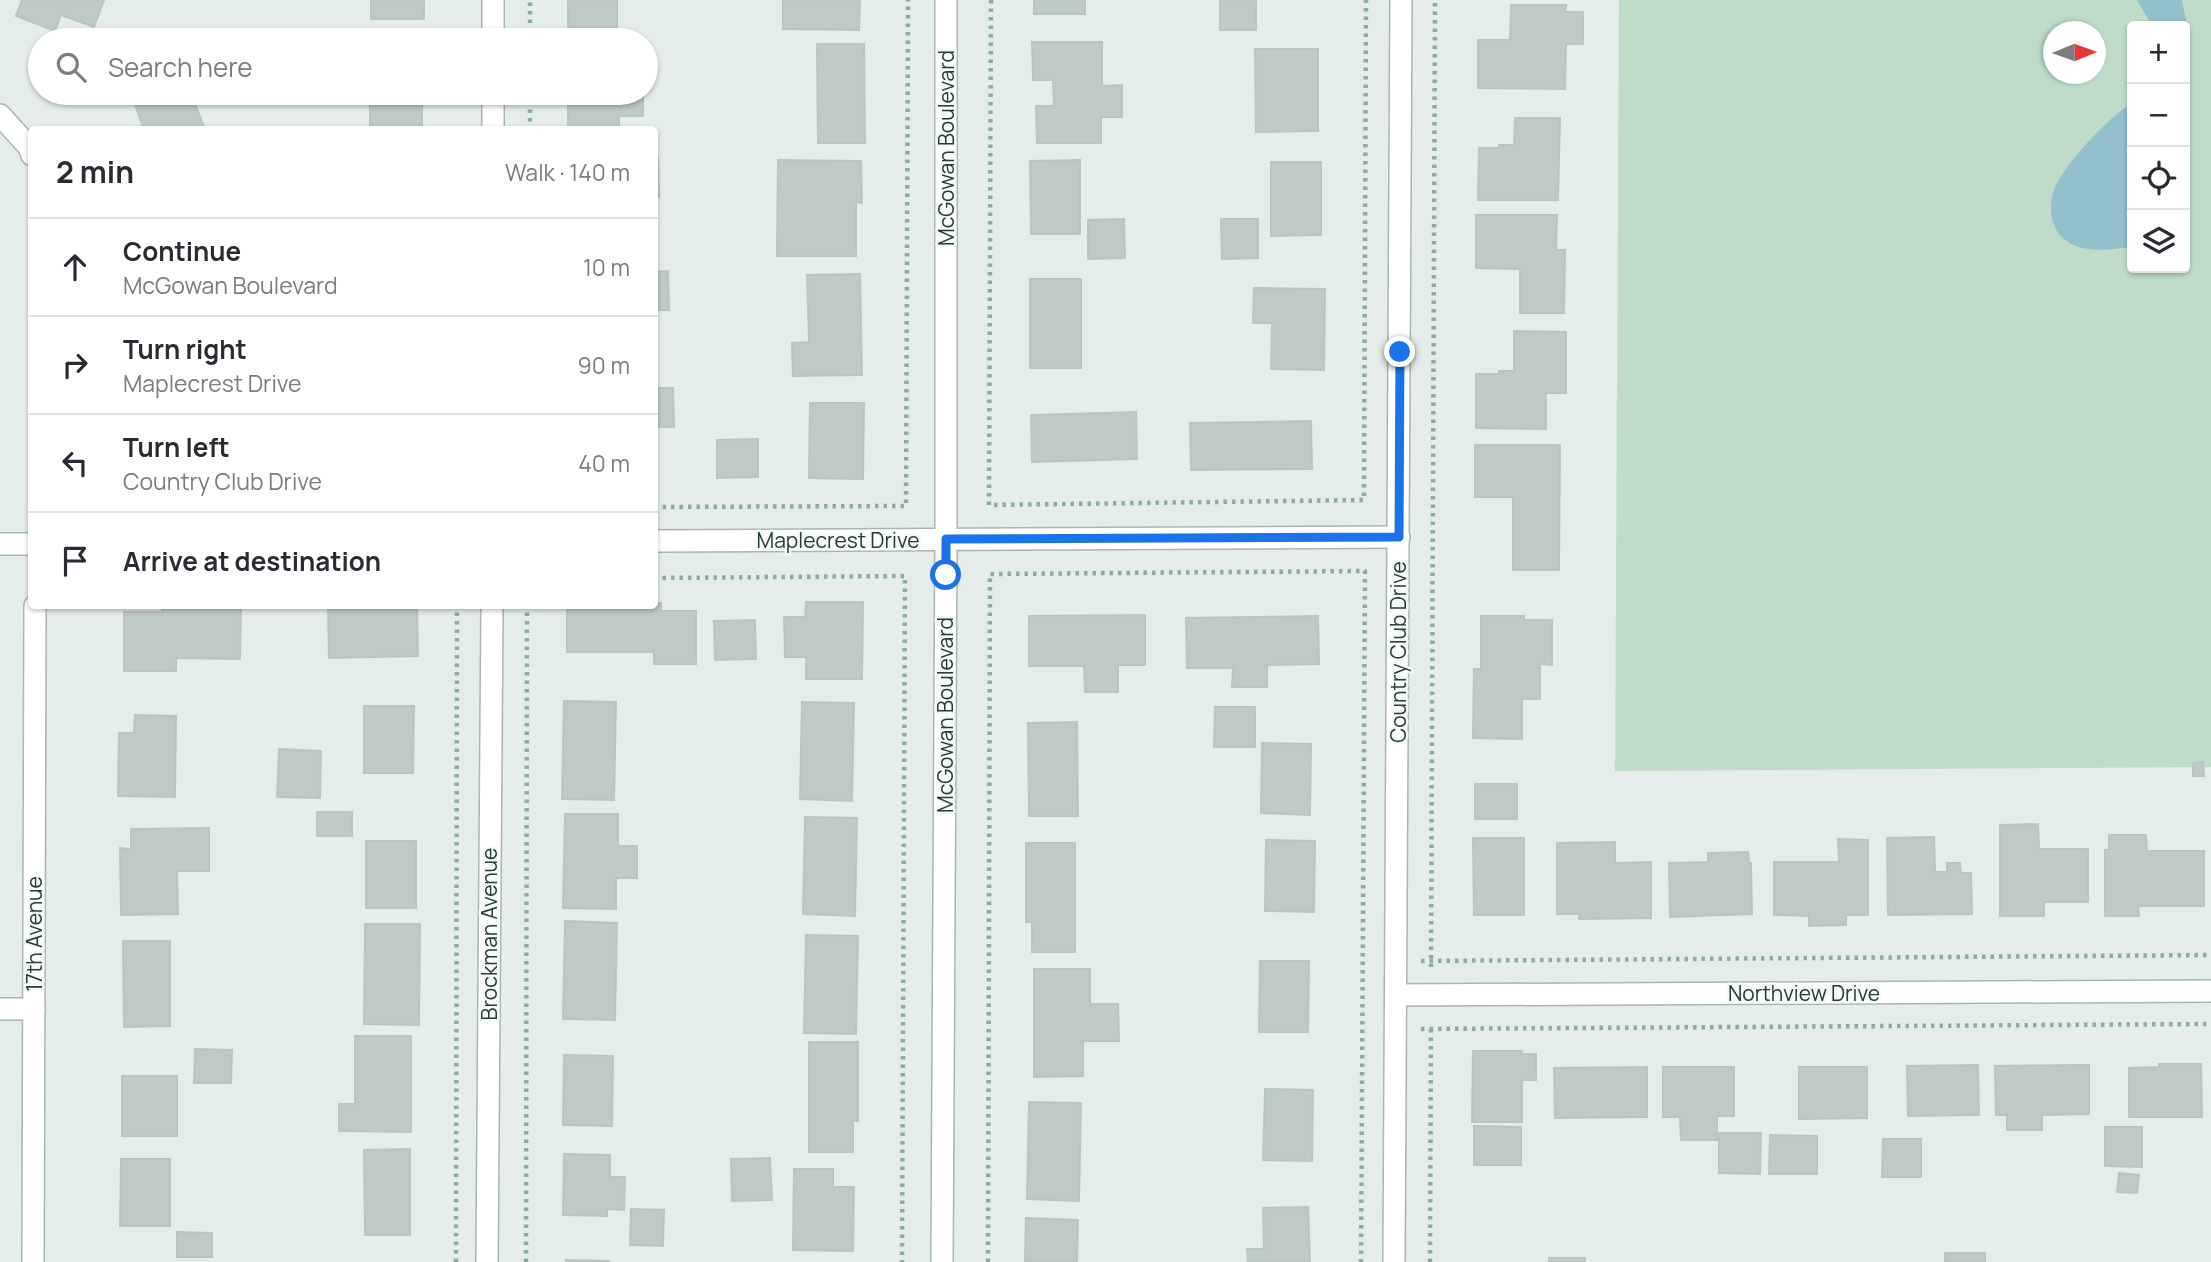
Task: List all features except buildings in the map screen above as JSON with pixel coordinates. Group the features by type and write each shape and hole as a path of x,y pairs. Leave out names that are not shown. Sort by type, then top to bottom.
{"street":[{"path":"493,0 493,28"},
{"name":"McGowan Boulevard","path":"942,1262 946,0"},
{"name":"Country Club Drive","path":"1394,1262 1401,0"},
{"path":"493,105 493,126"},
{"path":"0,115 28,149"},
{"name":"Maplecrest Drive","path":"658,541 1399,537"},
{"path":"0,544 28,544"},
{"name":"17th Avenue","path":"33,1262 35,609"},
{"name":"Brockman Avenue","path":"487,1262 492,609"},
{"name":"Northview Drive","path":"1396,995 2211,991"},
{"path":"0,1009 34,1009"}],"path":[{"path":"530,0 530,28"},
{"path":"658,507 906,506 908,0"},
{"path":"991,0 989,505 1364,500 1366,0"},
{"path":"1431,972 1435,0"},
{"path":"530,105 530,126"},
{"path":"988,1262 990,574 1365,572 1361,1262"},
{"path":"658,578 905,576 902,1262"},
{"path":"456,1262 457,609"},
{"path":"526,1262 527,609"},
{"path":"1396,961 2211,955"},
{"path":"1430,1262 1431,1020"},
{"path":"1396,1030 2211,1024"}],"green space":[{"path":"1619,0 2211,0 2211,767 1615,771"}],"water":[{"path":"2137,0 2182,0 2186,21 2149,21"},
{"path":"2127,106 2127,248 2085,249 2066,241 2055,227 2051,214 2054,190 2067,167 2088,142"}],"route":[{"path":"946,575 946,539 1399,537 1400,352"}]}
